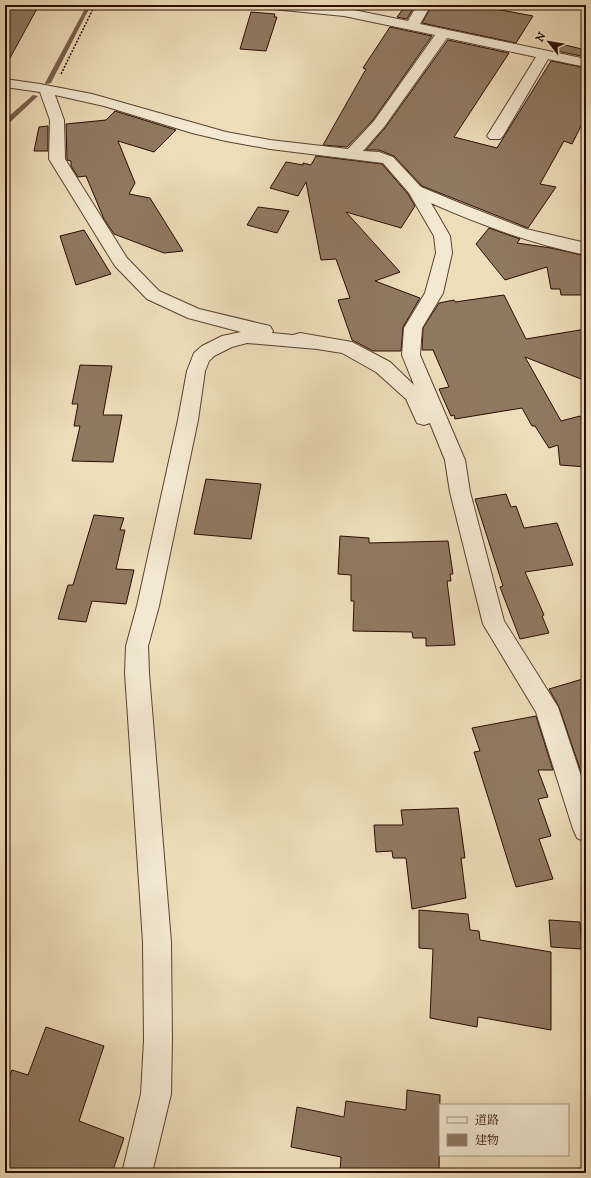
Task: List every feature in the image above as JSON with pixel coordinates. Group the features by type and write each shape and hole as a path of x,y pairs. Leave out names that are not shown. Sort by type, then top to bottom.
{"street":[{"path":"273,5 344,12 586,63"},
{"path":"412,26 424,5"},
{"path":"352,154 380,124 443,33"},
{"path":"495,136 544,54"},
{"path":"5,83 75,94 203,132 233,138 379,157 388,160 415,190 442,236 444,253 441,270 434,293 413,328 411,355 455,460 460,492 494,624 546,707 586,829"},
{"path":"46,89 57,120 57,159 121,262 153,295 194,314 314,343"},
{"path":"415,190 465,214 573,247 586,249"},
{"path":"136,1173 156,1094 158,1040 157,942 137,673 137,646 148,606 188,420 196,371 201,358 208,351 232,340 248,337 346,347 383,367 413,395 444,465 460,492"}],"path":[{"path":"60,75 95,5"}],"building":[{"path":"5,5 39,5 5,67"},
{"path":"406,5 415,5 407,19 397,17"},
{"path":"432,5 475,5 533,16 516,43 422,23"},
{"path":"251,12 275,14 274,17 277,17 266,51 240,49"},
{"path":"390,27 432,36 373,120 347,147 323,145 366,69 363,68"},
{"path":"448,40 509,53 454,137 497,148 551,61 586,68 586,116 572,144 564,141 540,184 556,187 528,228 422,186 394,156 379,150 366,150 385,128"},
{"path":"561,44 586,50 586,57 557,51"},
{"path":"115,111 176,130 154,152 118,141 135,183 129,194 150,198 183,251 164,253 114,234 104,219 86,176 78,177 71,166 71,161 67,160 66,124 106,120"},
{"path":"48,126 48,151 34,151 39,127"},
{"path":"316,156 382,164 408,194 415,206 401,228 346,212 400,272 375,281 420,298 403,327 401,351 373,351 352,340 338,300 350,298 336,259 321,260 306,182 298,196 270,188 286,162 311,165"},
{"path":"258,207 289,211 277,233 247,225"},
{"path":"489,228 520,239 517,243 551,248 586,256 586,295 561,295 560,289 551,289 547,267 505,280 476,244"},
{"path":"84,230 111,274 76,285 60,236"},
{"path":"504,295 526,339 586,329 586,381 525,357 561,421 580,416 586,426 586,467 560,465 558,445 549,448 535,426 532,426 522,408 455,419 454,415 451,416 439,389 449,387 433,350 422,350 423,328 439,303"},
{"path":"80,365 112,366 103,415 122,415 113,462 72,461 80,426 74,426 78,404 72,404"},
{"path":"206,479 261,484 251,539 194,534"},
{"path":"506,494 511,507 516,506 524,528 557,523 573,565 525,572 544,615 542,616 549,633 520,639 500,587 503,586 475,499"},
{"path":"94,515 124,518 120,530 125,530 116,569 134,570 126,604 92,601 86,622 58,619 68,585 73,585"},
{"path":"340,536 369,538 369,543 448,541 453,574 450,574 451,581 447,581 455,645 426,646 426,638 413,638 412,632 353,631 354,601 351,601 351,575 338,574"},
{"path":"586,678 586,772 581,772 559,707 549,689"},
{"path":"536,716 553,770 538,770 548,797 538,799 551,836 539,839 553,879 516,887 474,752 480,751 472,728"},
{"path":"458,808 465,858 461,858 466,898 412,909 406,858 393,858 392,851 376,852 374,825 403,825 401,810"},
{"path":"419,910 468,914 470,930 479,931 480,940 551,952 551,1030 478,1017 477,1027 430,1018 433,949 419,948"},
{"path":"549,920 580,922 582,949 551,947"},
{"path":"46,1027 104,1046 79,1121 124,1138 112,1173 5,1173 5,1088 12,1070 28,1075"},
{"path":"407,1090 440,1095 439,1173 412,1169 412,1173 340,1173 341,1157 291,1147 297,1107 344,1117 346,1101 406,1110"}],"waterway":[{"path":"48,83 89,5"},
{"path":"5,125 10,118 35,96"}]}
